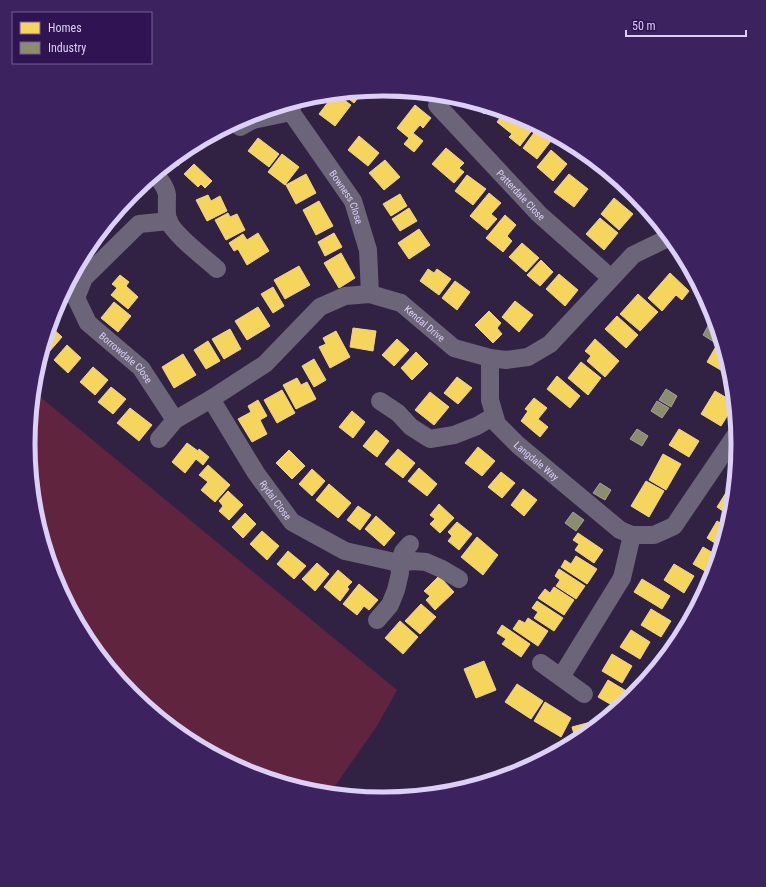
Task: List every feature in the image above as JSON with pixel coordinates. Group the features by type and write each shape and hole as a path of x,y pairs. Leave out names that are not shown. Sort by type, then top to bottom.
{"street":[{"name":"Patterdale Close","path":"437,105 539,214 611,278"},
{"name":"Bowness Close","path":"292,107 353,201 368,250 370,294"},
{"path":"240,127 246,124"},
{"path":"159,178 163,183 167,194 166,206 168,221 175,231 217,269"},
{"name":"Borrowdale Close","path":"168,221 140,224 84,278 69,296 88,323 141,368 174,420"},
{"name":"Kendal Drive","path":"159,439 174,420 211,399 265,364 320,307 345,296 370,294 401,303 454,348 490,358 506,360 528,357 550,344 633,255 665,240"},
{"name":"Langdale Way","path":"490,358 490,400 497,424 518,445 620,530 632,535 654,535 674,526 731,442"},
{"name":"Rydal Close","path":"211,399 256,472 292,522 345,551 399,563 413,561 426,562 459,579"},
{"path":"380,401 398,413 411,427 430,439 454,435 477,426 494,416"},
{"path":"561,677 622,578 632,535"},
{"path":"377,620 390,605 396,590 400,573 399,563 403,552 410,544"},
{"path":"541,663 584,694"}],"shaded area":[{"path":"38,395 397,690 377,726 333,788 293,780 229,756 209,745 171,720 137,690 121,673 94,637 61,577 53,555 38,489 35,444"}],"building: Homes":[{"path":"359,96 354,103 346,97"},
{"path":"341,98 351,105 335,126 319,114 330,99"},
{"path":"415,105 431,118 423,128 420,125 413,133 423,141 414,152 404,144 409,138 397,128"},
{"path":"478,109 487,111 484,114"},
{"path":"501,116 533,129 520,146 509,137 512,134 497,122"},
{"path":"536,130 551,141 537,159 523,148"},
{"path":"359,136 379,153 368,166 348,150"},
{"path":"258,138 279,154 269,167 248,151"},
{"path":"446,148 464,163 459,168 464,172 454,183 432,164"},
{"path":"551,150 567,164 553,181 537,167"},
{"path":"282,154 299,167 285,185 268,172"},
{"path":"184,158 178,166 175,164"},
{"path":"385,160 400,177 384,190 369,173"},
{"path":"194,164 212,181 205,188 201,184 198,187 184,174"},
{"path":"306,174 316,193 296,204 286,185"},
{"path":"569,174 588,189 574,207 554,192"},
{"path":"467,175 486,189 473,205 455,191"},
{"path":"141,193 132,204 131,203"},
{"path":"489,193 501,203 491,214 497,219 487,230 470,216"},
{"path":"400,194 407,206 391,216 383,204"},
{"path":"208,195 211,201 220,196 227,211 207,221 196,200"},
{"path":"614,198 633,214 619,230 601,214"},
{"path":"319,201 333,226 316,235 303,210"},
{"path":"409,208 417,221 400,231 392,219"},
{"path":"228,213 230,217 237,214 245,230 226,240 215,220"},
{"path":"505,215 516,225 507,236 512,241 503,252 486,238"},
{"path":"600,218 618,233 604,250 586,234"},
{"path":"419,229 430,245 409,259 398,243"},
{"path":"258,233 269,251 247,265 238,249 234,251 229,243 243,234 247,240"},
{"path":"334,233 342,247 325,256 318,242"},
{"path":"522,243 539,258 526,272 509,257"},
{"path":"341,253 355,278 339,288 324,263"},
{"path":"541,260 553,272 540,286 527,275"},
{"path":"299,266 310,285 285,299 274,280"},
{"path":"428,269 434,273 437,269 451,279 439,295 420,281"},
{"path":"670,273 689,291 682,300 676,295 662,311 648,298"},
{"path":"559,274 578,290 565,306 546,289"},
{"path":"120,275 129,282 126,286 138,297 128,309 111,295 117,288 112,284"},
{"path":"455,281 470,292 457,310 442,298"},
{"path":"273,287 284,306 273,313 261,294"},
{"path":"638,294 658,312 640,331 620,314"},
{"path":"515,301 533,315 519,332 502,317"},
{"path":"114,302 131,316 118,332 101,318"},
{"path":"258,307 270,326 247,340 235,321"},
{"path":"489,311 501,323 497,328 502,334 493,343 475,325"},
{"path":"617,316 638,335 626,348 605,329"},
{"path":"353,328 376,331 373,351 350,347"},
{"path":"230,329 241,349 224,359 212,339"},
{"path":"54,330 62,337 49,352 48,351"},
{"path":"336,331 350,357 330,368 319,347 326,344 323,338"},
{"path":"397,339 409,350 394,366 382,355"},
{"path":"595,339 619,361 605,377 587,361 591,356 585,351"},
{"path":"208,341 220,361 206,369 194,350"},
{"path":"67,345 81,358 68,373 54,360"},
{"path":"715,348 718,350 723,371 707,362"},
{"path":"416,352 428,364 412,380 401,368"},
{"path":"183,354 196,375 174,388 162,367"},
{"path":"314,359 326,380 314,387 302,366"},
{"path":"581,362 601,378 588,395 568,378"},
{"path":"93,367 108,380 95,395 80,382"},
{"path":"557,376 580,396 570,408 547,389"},
{"path":"457,377 472,388 458,404 444,393"},
{"path":"297,378 301,385 307,382 316,399 296,409 283,385"},
{"path":"111,387 126,399 113,414 98,402"},
{"path":"282,390 295,413 277,423 264,400"},
{"path":"715,391 728,399 729,413 721,426 701,414"},
{"path":"430,392 449,407 434,425 415,410"},
{"path":"534,398 547,408 538,419 548,427 540,437 521,421 528,411 525,409"},
{"path":"258,400 267,416 260,420 267,434 252,442 238,419 251,412 248,406"},
{"path":"130,408 152,425 139,441 117,423"},
{"path":"352,411 365,422 353,438 339,427"},
{"path":"679,429 699,441 689,457 669,445"},
{"path":"376,430 389,441 377,457 363,446"},
{"path":"187,443 198,451 199,449 209,457 203,465 196,459 185,473 172,462"},
{"path":"478,447 495,461 482,476 465,463"},
{"path":"398,449 415,463 403,478 385,464"},
{"path":"289,450 305,466 292,479 276,463"},
{"path":"663,454 681,464 666,490 649,480"},
{"path":"208,465 230,485 215,502 201,490 208,482 199,475"},
{"path":"419,468 437,484 427,496 408,481"},
{"path":"312,469 325,481 312,496 299,484"},
{"path":"501,472 515,483 502,498 488,487"},
{"path":"646,481 664,491 649,517 631,506"},
{"path":"329,484 351,503 338,518 316,500"},
{"path":"523,489 537,500 524,516 511,505"},
{"path":"228,491 243,505 229,520 219,511 223,506 219,501"},
{"path":"727,491 728,491 724,512 717,507"},
{"path":"439,504 454,518 440,533 430,524 435,519 430,515"},
{"path":"358,506 371,515 360,530 347,520"},
{"path":"245,513 256,524 243,538 232,527"},
{"path":"376,516 395,533 384,546 365,529"},
{"path":"717,521 721,524 716,544 707,538"},
{"path":"457,522 472,534 459,550 448,541 452,536 448,532"},
{"path":"262,531 279,546 267,560 250,544"},
{"path":"578,533 603,550 594,563 575,550 579,544 573,540"},
{"path":"477,537 498,555 483,575 461,557"},
{"path":"703,547 713,553 707,572 693,564"},
{"path":"288,551 306,566 294,579 277,564"},
{"path":"576,556 597,569 587,584 561,567 565,560 571,564"},
{"path":"317,563 329,574 315,591 302,579"},
{"path":"674,564 694,576 684,593 664,580"},
{"path":"559,569 585,586 576,599 556,586 560,580 555,576"},
{"path":"338,570 352,582 347,587 349,589 340,601 324,587"},
{"path":"439,576 454,592 435,610 426,600 430,596 424,591"},
{"path":"642,579 670,596 662,609 634,592"},
{"path":"359,584 378,600 369,610 364,606 357,615 343,604"},
{"path":"554,587 574,600 564,615 538,598 545,589 550,593"},
{"path":"537,601 563,618 554,631 534,618 538,612 532,608"},
{"path":"421,604 436,617 420,634 405,621"},
{"path":"651,609 671,621 661,637 641,625"},
{"path":"528,618 548,631 538,646 513,629 519,620 525,623"},
{"path":"400,621 418,637 403,654 385,638"},
{"path":"502,625 530,644 521,657 502,644 506,639 497,633"},
{"path":"631,630 650,642 640,659 620,647"},
{"path":"612,654 632,666 622,683 602,671"},
{"path":"484,661 496,690 476,698 464,669"},
{"path":"608,680 627,692 612,705 598,697"},
{"path":"517,684 543,701 531,719 505,702"},
{"path":"545,702 571,718 561,737 534,721"},
{"path":"593,721 574,734 572,727"}],"building: Industry":[{"path":"709,324 715,340 714,342 703,335"},
{"path":"666,389 677,396 671,407 659,400"},
{"path":"657,401 669,408 662,418 651,411"},
{"path":"637,429 648,436 642,446 630,439"},
{"path":"600,483 611,490 605,500 593,493"},
{"path":"573,512 584,520 576,531 565,523"}]}
